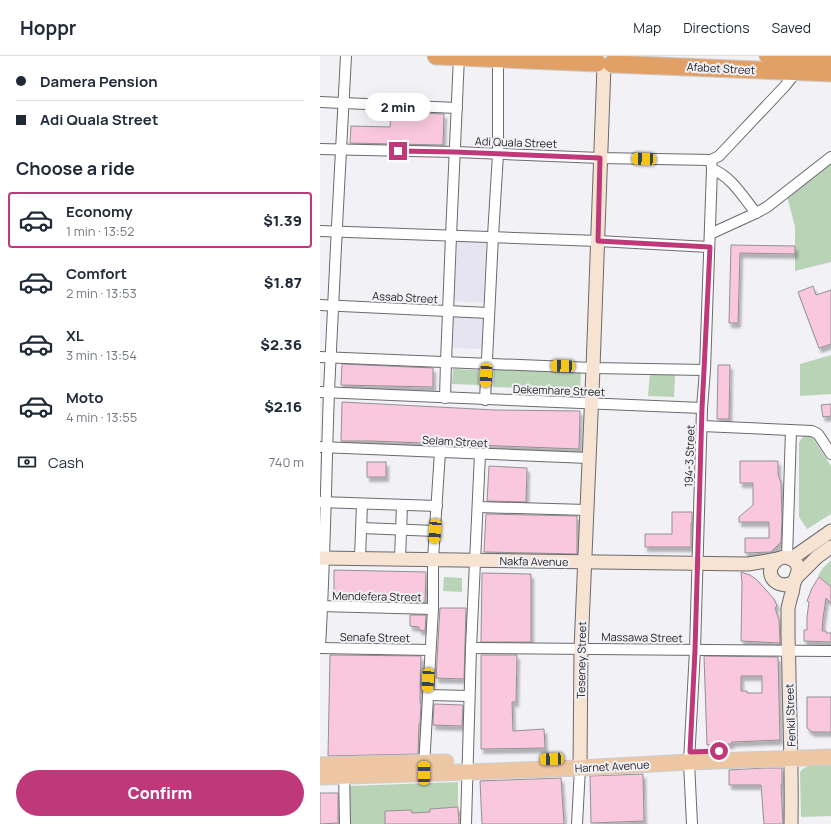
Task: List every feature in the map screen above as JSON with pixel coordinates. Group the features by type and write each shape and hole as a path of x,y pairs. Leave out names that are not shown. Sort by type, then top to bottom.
{"highway":[{"name":"Afabet Street","path":"436,56 605,61 797,64 831,58"},
{"name":"Afabet Street","path":"768,56 831,73"}],"main road":[{"name":"Teseney Street","path":"580,763 581,649 584,562 605,61"},
{"path":"788,607 773,579 770,569 772,565 831,530"},
{"path":"748,564 765,572 778,583 787,585 796,579 817,557 831,547"},
{"name":"Nakfa Avenue","path":"322,558 748,564 785,558"},
{"path":"785,558 797,565 798,569 788,607"},
{"name":"Fenkil Street","path":"788,607 791,824"},
{"name":"Harnet Avenue","path":"791,754 831,748"},
{"name":"Harnet Avenue","path":"320,765 344,770 580,763 690,757 791,754 831,757"},
{"name":"Harnet Avenue","path":"320,777 344,770"}],"street":[{"path":"320,648 325,392 331,358 336,231 346,56"},
{"path":"445,398 459,56"},
{"path":"485,400 498,154 498,57"},
{"path":"756,214 728,179 712,164 785,86 797,64"},
{"path":"320,102 457,108"},
{"name":"Adi Quala Street","path":"320,149 455,152 712,164"},
{"path":"710,234 756,214 831,158"},
{"name":"194-3 Street","path":"692,824 690,757 712,164"},
{"path":"320,230 451,236 493,236 710,247"},
{"name":"Assab Street","path":"320,305 489,313"},
{"path":"320,357 593,368 704,370"},
{"name":"Dekemhare Street","path":"325,392 485,400 702,408"},
{"path":"702,426 812,431 818,434 831,454"},
{"path":"785,558 792,430"},
{"name":"Selam Street","path":"324,447 589,458"},
{"path":"424,768 433,609 433,560 440,452"},
{"path":"466,824 469,696 480,454"},
{"path":"323,502 437,506"},
{"path":"360,558 362,504"},
{"path":"400,559 402,505"},
{"path":"478,507 587,510"},
{"path":"362,528 435,531"},
{"name":"Mendefera Street","path":"321,606 433,609"},
{"name":"Senafe Street","path":"320,648 430,650"},
{"name":"Massawa Street","path":"471,648 831,651"},
{"path":"428,695 469,696"},
{"path":"577,824 580,763"},
{"path":"344,770 344,824"}],"shaded area":[{"path":"457,241 486,242 484,303 454,301"},
{"path":"454,317 483,318 482,349 453,348"}],"green space":[{"path":"831,161 831,262 795,271 795,227 787,196"},
{"path":"831,355 831,394 800,396 800,364"},
{"path":"494,368 581,371 580,390 493,387"},
{"path":"453,369 479,370 479,385 452,384"},
{"path":"650,372 675,374 674,397 648,396"},
{"path":"804,436 812,437 831,466 831,514 807,529 799,517 799,443"},
{"path":"831,560 831,587 818,576 822,569"},
{"path":"444,577 462,578 462,592 443,591"},
{"path":"831,765 831,816 801,817 800,772 806,767 810,766"},
{"path":"458,782 458,807 430,809 430,812 412,813 411,810 385,811 385,824 350,824 349,786"}],"building":[{"path":"391,112 444,114 443,145 350,143 351,126 390,127"},
{"path":"731,245 795,246 795,254 740,253 738,323 729,323"},
{"path":"813,286 816,295 831,290 831,344 819,348 798,292"},
{"path":"342,364 433,368 433,387 341,385"},
{"path":"718,365 730,365 729,419 717,419"},
{"path":"342,402 495,410 580,411 579,449 341,441"},
{"path":"831,404 831,416 823,417 821,405"},
{"path":"740,461 778,461 778,474 781,483 781,542 771,552 745,553 745,538 769,538 769,522 739,522 739,517 753,505 753,483 740,483"},
{"path":"367,462 386,462 386,477 367,477"},
{"path":"489,466 527,468 526,502 487,501"},
{"path":"672,512 692,512 691,547 645,547 645,534 672,534"},
{"path":"486,514 577,516 577,554 484,552"},
{"path":"334,570 426,572 425,602 411,602 411,600 334,599"},
{"path":"741,572 750,575 757,580 774,599 777,606 775,608 779,620 780,643 741,641"},
{"path":"482,573 531,574 531,642 481,642"},
{"path":"819,577 831,587 831,603 826,598 822,631 831,633 831,642 804,641 804,630 807,630 809,602 807,601 812,588"},
{"path":"440,608 466,608 464,679 436,678"},
{"path":"410,615 426,615 425,631 419,630 419,627 410,626"},
{"path":"330,655 421,656 421,703 418,754 328,756"},
{"path":"481,655 517,655 516,702 512,702 513,731 544,729 545,748 481,749"},
{"path":"704,656 778,657 780,740 732,742 731,744 707,745","holes":["741,676 762,676 762,693 747,693 747,691 741,691"]},
{"path":"807,697 831,697 831,732 812,732 807,728"},
{"path":"434,704 463,705 462,726 433,725"},
{"path":"782,768 781,785 783,824 764,824 761,785 729,785 729,770"},
{"path":"643,774 644,821 591,823 590,776"},
{"path":"561,778 564,824 482,824 480,781"},
{"path":"320,793 338,793 338,823 320,824"},
{"path":"458,807 459,824 385,824 385,811 411,810 412,813 430,812 430,809"}],"route":[{"path":"398,151 600,158 598,241 710,247 702,408 695,650 690,752 719,751"}]}
